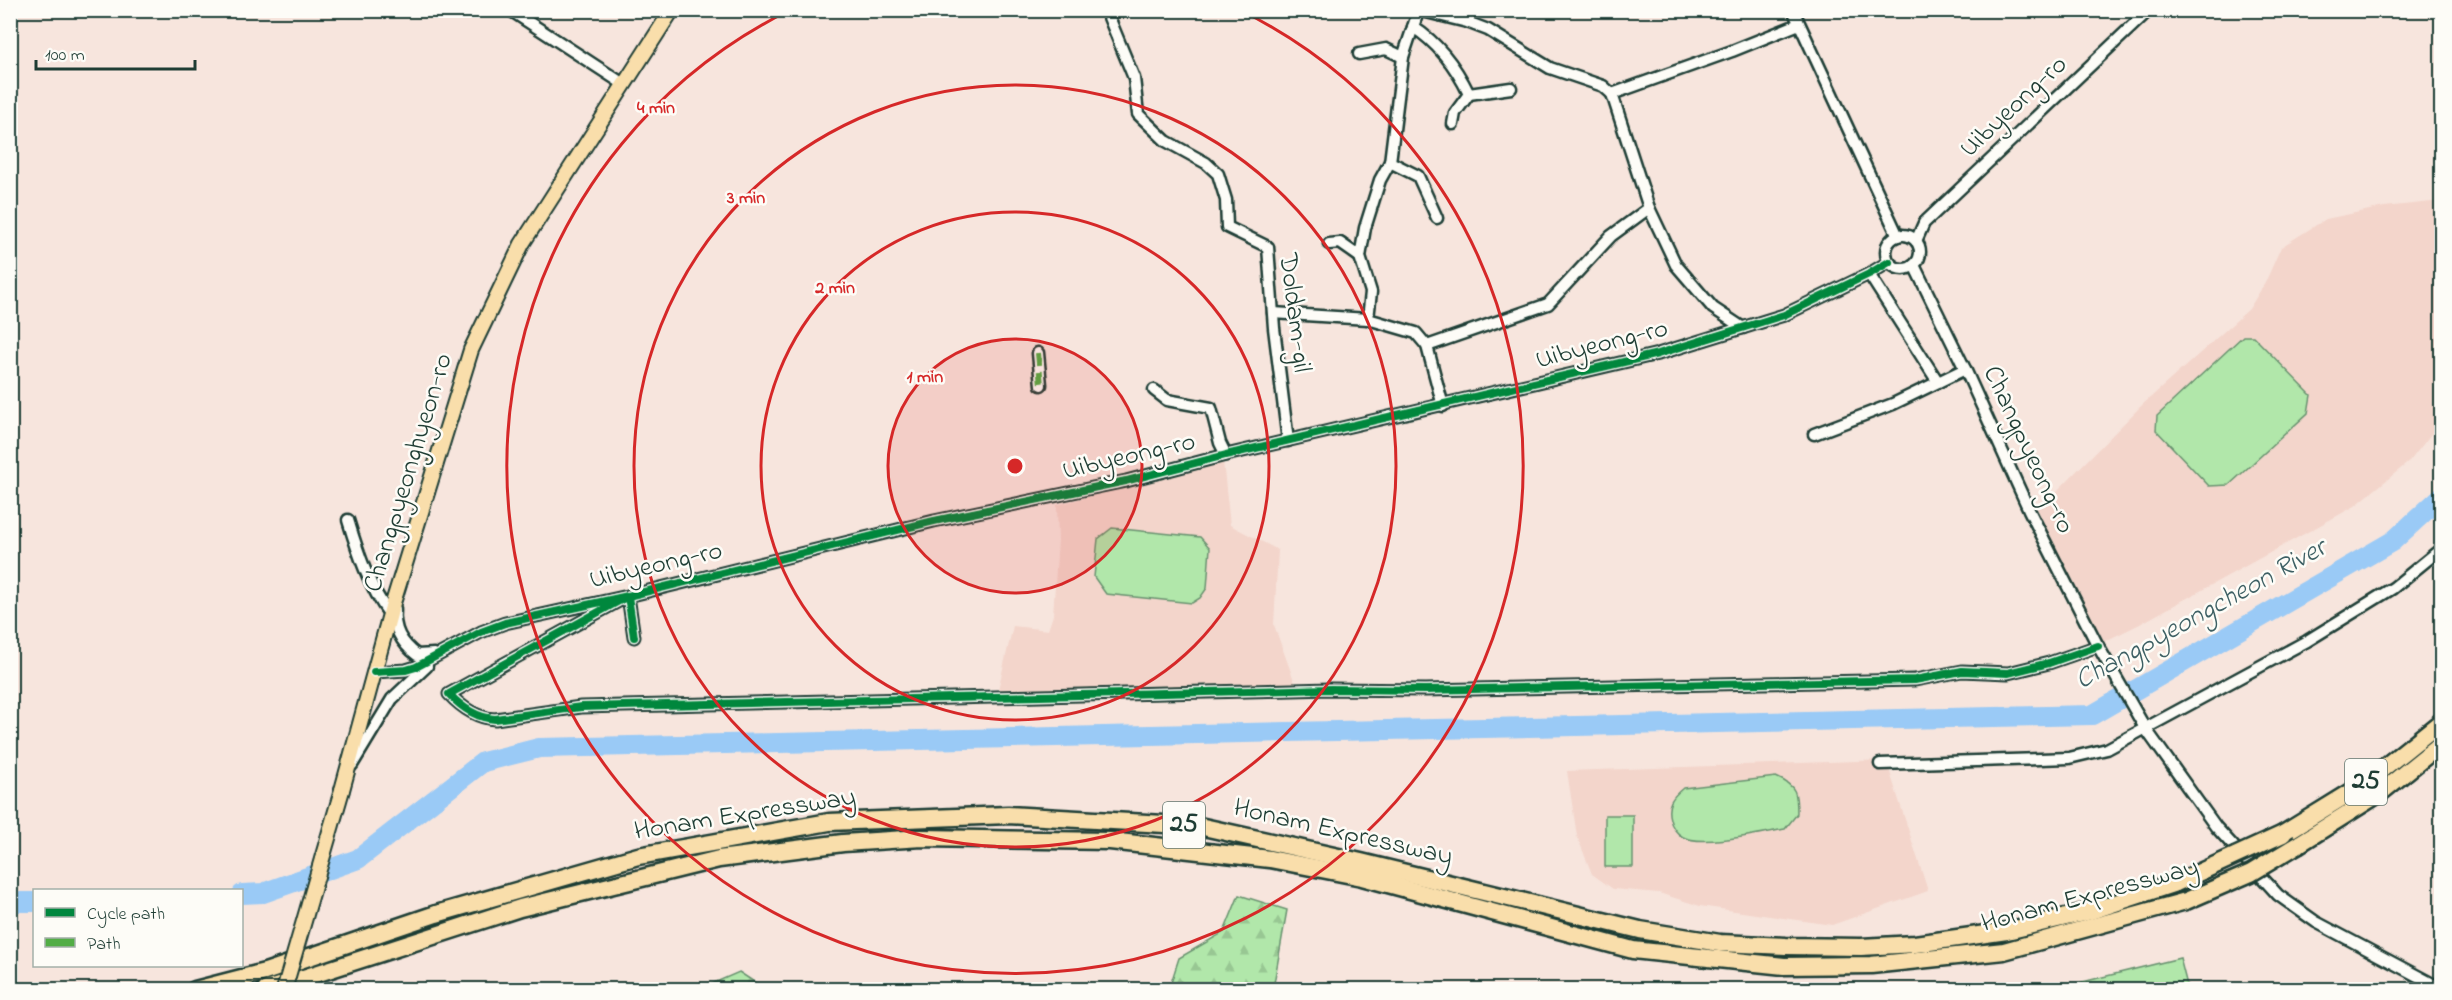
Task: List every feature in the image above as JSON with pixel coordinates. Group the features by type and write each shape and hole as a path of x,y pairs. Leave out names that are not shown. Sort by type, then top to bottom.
{"highway":[{"name":"Honam Expressway","path":"195,990 265,972 436,914 638,856 829,822 1008,815 1199,826 1361,862 1640,930 1720,943 1861,947 1894,945 2007,931 2091,911 2176,883 2283,834 2361,786 2442,721"},
{"name":"Honam Expressway","path":"266,990 520,908 719,859 843,843 922,838 1110,841 1270,859 1362,877 1633,951 1784,966 1871,966 2004,951 2186,901 2251,873 2380,793 2442,743"}],"main road":[{"name":"Changpyeonghyeon-ro","path":"284,990 390,615 471,350 522,243 672,10"}],"street":[{"path":"510,10 625,85"},
{"name":"Doldam-gil","path":"1106,10 1134,78 1138,114 1166,141 1192,154 1218,174 1226,200 1227,227 1268,247 1288,441"},
{"path":"1792,10 1898,236"},
{"name":"Uibyeong-ro","path":"1916,241 1924,224 2149,10"},
{"path":"1368,319 1371,292 1360,257 1365,228 1380,180 1390,162 1403,57 1417,11 1467,22 1488,30 1550,68 1603,86 1612,94 1649,208 1676,265 1713,308 1743,328"},
{"path":"1612,94 1799,24"},
{"path":"1413,27 1428,37 1452,65 1469,94"},
{"path":"1359,54 1386,49 1403,57"},
{"path":"1454,124 1455,113 1469,94 1511,88"},
{"path":"1390,162 1418,176 1437,218"},
{"path":"1427,346 1548,304 1611,236 1649,208"},
{"path":"1907,235 1916,241 1920,252 1914,265 1901,269 1889,262 1886,249 1892,239 1907,235"},
{"path":"1329,244 1340,243 1360,257"},
{"name":"Uibyeong-ro","path":"374,672 406,670 424,663 481,632 505,623 628,596 933,521 1126,481 1226,455 1658,354 1784,315 1889,262"},
{"name":"Changpyeong-ro","path":"1914,265 2030,510 2100,649 2145,728 2216,827 2278,895 2316,922 2442,989"},
{"path":"1869,274 1938,382"},
{"path":"1273,313 1368,319 1416,333 1427,346 1443,406"},
{"path":"1038,353 1041,385"},
{"path":"1814,434 1893,404 1965,369"},
{"path":"1154,390 1167,400 1211,408 1220,443 1226,455"},
{"path":"348,520 366,572 390,615"},
{"path":"1880,764 2069,758 2107,749 2307,641 2393,588 2442,548"},
{"path":"396,595 395,627 409,649 422,656 450,649"},
{"path":"634,637 628,596 449,694 458,704 481,718 495,719 581,707 1331,688 1425,690 1915,680 1962,671 2008,673 2100,649"},
{"path":"346,776 393,699 424,668 450,649"}],"shaded area":[{"path":"2441,201 2441,421 2410,461 2355,506 2099,644 2032,510 2049,499 2141,406 2249,309 2265,283 2281,247 2326,219 2384,207"},
{"path":"1223,461 1230,525 1278,550 1274,625 1296,686 997,694 1013,626 1048,630 1053,615 1058,540 1057,505"},
{"path":"1886,760 1928,891 1832,925 1700,906 1659,893 1613,889 1592,874 1577,836 1567,771"}],"green space":[{"path":"2243,336 2253,336 2311,395 2308,413 2229,485 2209,486 2156,430 2157,416"},
{"path":"1112,528 1200,537 1210,548 1207,588 1200,598 1192,603 1106,594 1094,577 1098,539"},
{"path":"1776,777 1792,787 1796,795 1797,814 1785,829 1704,841 1683,837 1672,824 1669,805 1683,788"},
{"path":"1605,815 1633,815 1633,867 1605,867"},
{"path":"1239,895 1287,910 1273,989 1169,989 1179,958 1224,932"},
{"path":"2180,958 2188,989 2054,989"},
{"path":"739,972 765,989 700,989"}],"waterway":[{"name":"Changpyeongcheon River","path":"243,894 263,893 358,859 483,762 539,748 2092,715 2393,541 2442,496"},
{"name":"Changpyeongcheon River","path":"10,902 33,902"}],"marked path":[{"path":"1038,353 1041,385"}],"cycle path":[{"path":"374,672 416,667 481,632 505,623 628,596 934,521 1126,481 1226,455 1658,354 1784,315 1889,262"},
{"path":"634,637 628,596 449,694 470,711 482,717 495,719 581,707 1331,689 1425,690 1915,680 1962,671 2008,673 2049,663 2098,646"}]}
